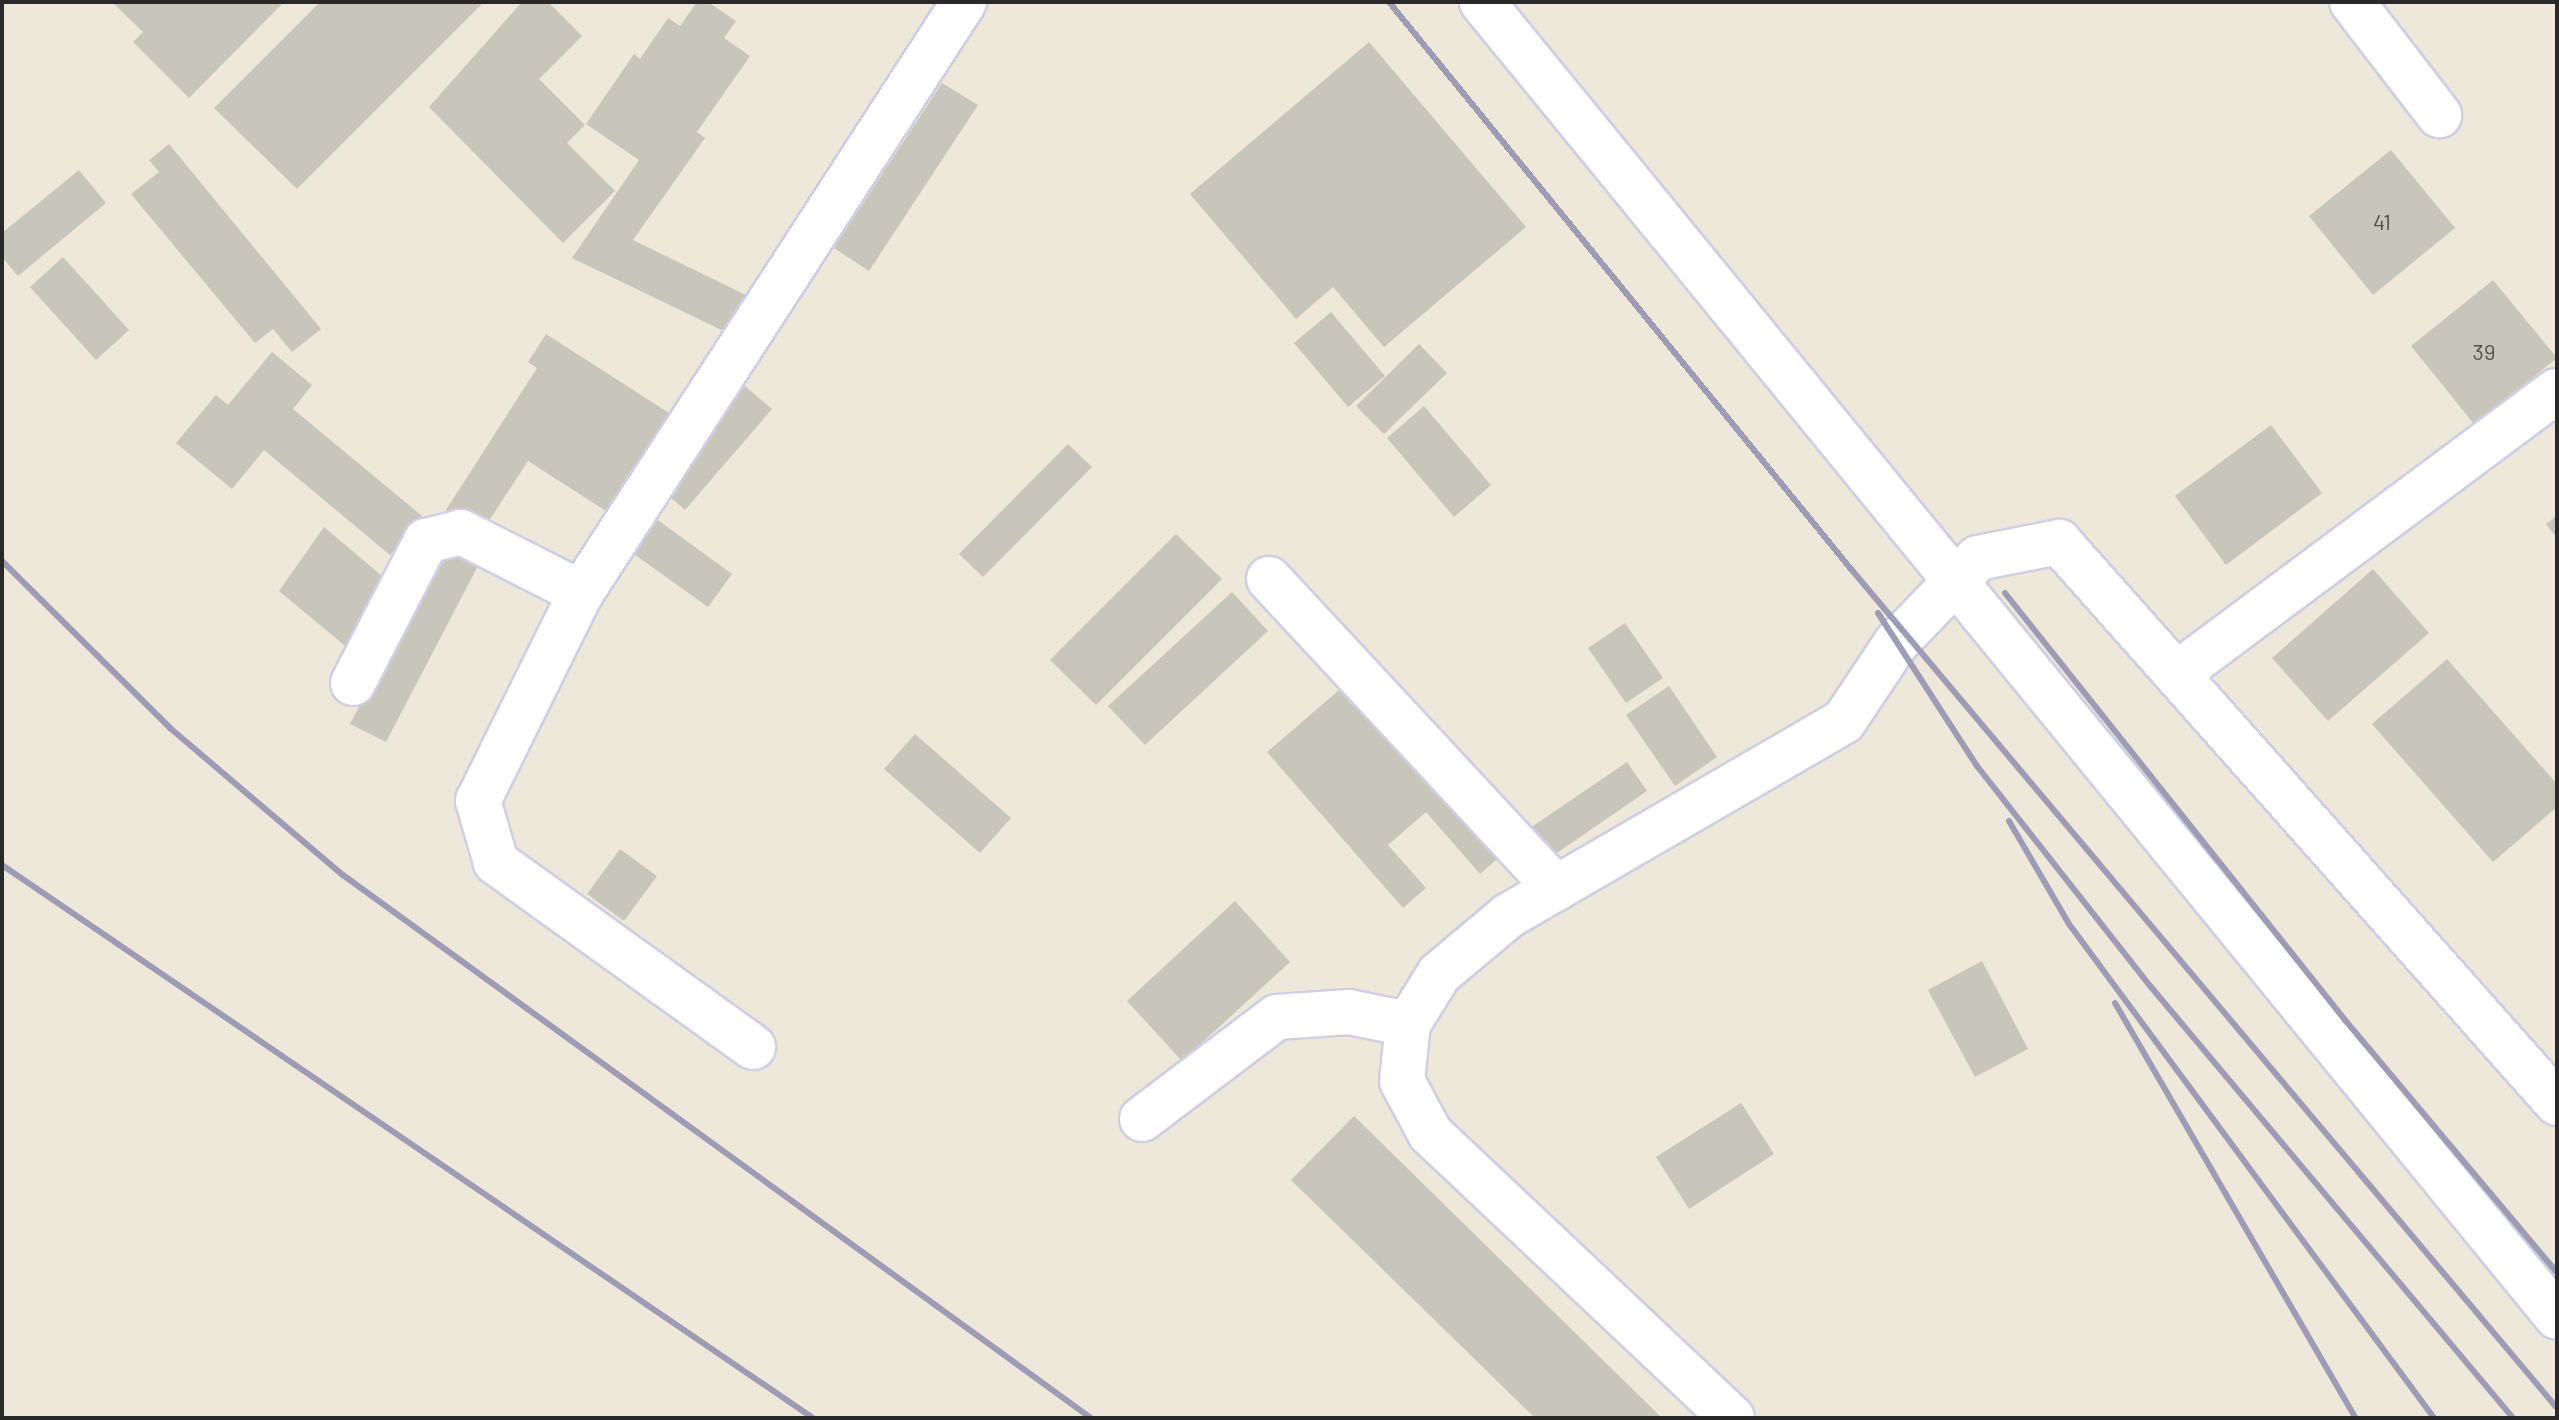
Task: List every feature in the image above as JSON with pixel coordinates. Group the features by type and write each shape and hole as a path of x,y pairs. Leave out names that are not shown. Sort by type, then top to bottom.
{"street":[{"path":"753,1047 496,862 478,801 581,593 964,2"},
{"path":"1482,2 1954,584 2557,1317"},
{"path":"2352,2 2439,115"},
{"path":"2178,673 2557,391"},
{"path":"353,683 426,541 461,532 581,593"},
{"path":"1732,1418 1430,1133 1402,1081 1408,1024 1439,974 1508,916 1844,721 1896,643 1978,558 2059,542 2557,1103"},
{"path":"1269,579 1556,888"},
{"path":"1142,1119 1277,1017 1349,1012 1408,1024"}],"building":[{"path":"112,2 284,2 189,98 133,42 143,32"},
{"path":"320,2 484,2 297,189 214,108"},
{"path":"522,2 548,2 582,36 539,79 585,125 567,143 615,191 563,243 429,107"},
{"path":"697,2 708,2 736,21 724,38 750,56 697,132 705,138 633,240 754,299 736,337 572,258 639,160 586,124 634,54 640,59 668,18 680,26"},
{"path":"1369,42 1526,227 1384,347 1333,287 1296,319 1190,194"},
{"path":"942,83 978,105 869,271 834,248"},
{"path":"169,144 321,329 292,352 273,329 255,343 131,194 159,172 149,160"},
{"path":"2391,150 2455,228 2373,295 2309,216"},
{"path":"79,170 106,203 18,276 2,257 2,233"},
{"path":"63,257 129,330 96,360 30,287"},
{"path":"2493,280 2557,358 2474,424 2411,346"},
{"path":"1331,312 1385,376 1348,407 1294,343"},
{"path":"546,334 669,413 606,511 528,461 481,533 446,510 537,368 528,362"},
{"path":"1419,344 1447,373 1384,434 1356,406"},
{"path":"272,352 312,385 293,409 422,516 390,555 264,450 232,489 176,443 216,395 228,405"},
{"path":"740,382 772,409 685,510 654,483"},
{"path":"1424,406 1491,485 1454,517 1387,438"},
{"path":"2271,425 2322,493 2226,565 2175,496"},
{"path":"1068,444 1092,467 983,577 959,554"},
{"path":"644,510 732,574 708,607 620,544"},
{"path":"2557,515 2557,538 2546,524"},
{"path":"324,527 395,587 350,650 279,591"},
{"path":"1176,534 1222,579 1096,705 1050,660"},
{"path":"444,543 480,562 386,742 350,724"},
{"path":"2373,569 2429,633 2328,721 2272,658"},
{"path":"1232,592 1268,631 1145,745 1108,706"},
{"path":"1625,623 1663,678 1626,703 1588,648"},
{"path":"2447,659 2557,784 2557,807 2493,862 2372,724"},
{"path":"1352,679 1504,853 1480,874 1426,812 1388,845 1426,888 1403,908 1267,752"},
{"path":"1669,686 1717,757 1675,786 1626,715"},
{"path":"915,734 1011,818 980,853 884,769"},
{"path":"1627,762 1647,791 1551,857 1530,828"},
{"path":"620,849 657,876 624,921 587,894"},
{"path":"1235,901 1290,962 1182,1061 1127,1001"},
{"path":"1982,961 2028,1049 1975,1077 1928,990"},
{"path":"1741,1103 1774,1154 1689,1209 1656,1157"},
{"path":"1354,1116 1662,1418 1535,1418 1291,1180"}],"railway":[{"path":"1389,2 1851,569 2557,1408"},
{"path":"2,561 170,728 343,875 1091,1418"},
{"path":"2005,593 2345,1020 2557,1273"},
{"path":"1878,613 1977,766 2151,987 2513,1418"},
{"path":"2009,821 2069,924 2434,1418"},
{"path":"2,865 813,1418"},
{"path":"2115,1003 2356,1418"}]}
